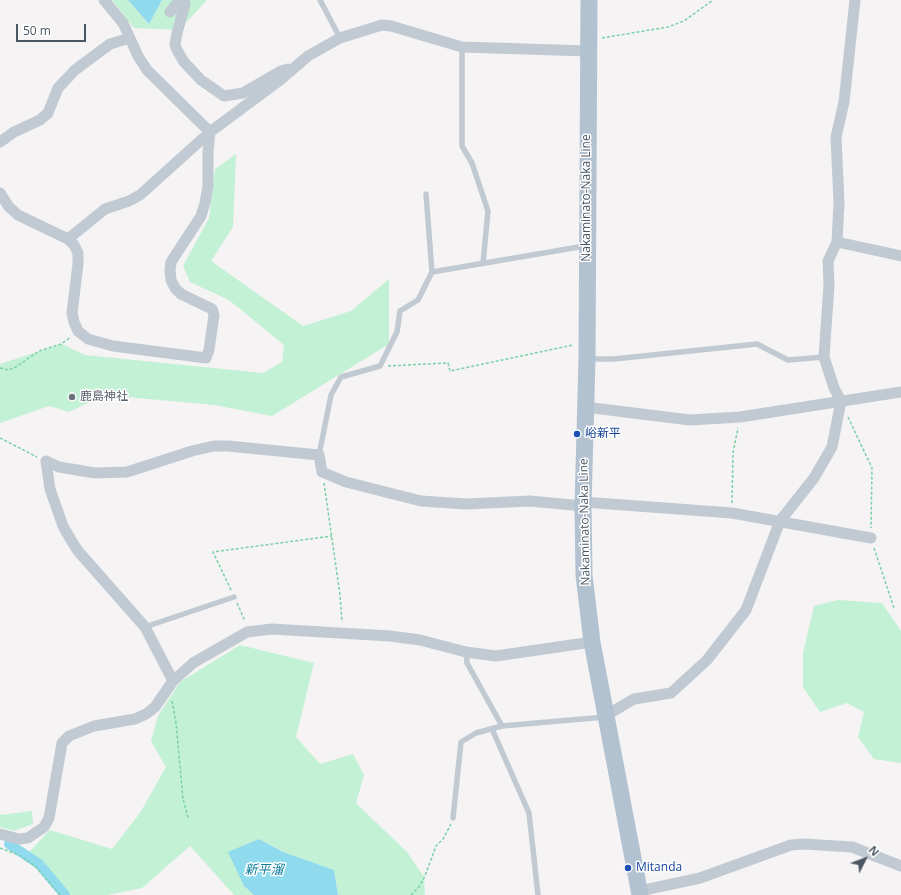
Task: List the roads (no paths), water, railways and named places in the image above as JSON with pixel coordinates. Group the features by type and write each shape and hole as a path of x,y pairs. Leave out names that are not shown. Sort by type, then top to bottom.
{"main road":[{"name":"Nakaminato-Naka Line","path":"589,0 587,359 583,504 584,575 592,642 605,716 640,893"}],"street":[{"path":"104,0 123,23 147,70 210,132"},
{"path":"170,12 180,0"},
{"path":"184,0 186,4 177,33 175,45 176,50 184,62 201,80 224,96 243,93 281,70 293,69"},
{"path":"605,716 634,699 671,693 707,660 746,610 780,521 814,478 832,447 841,401 834,388 824,357 829,286 828,261 837,242 839,203 836,137 844,102 855,0"},
{"path":"68,239 105,209 129,201 140,195 210,132 308,56 340,38 382,25 391,26 462,47 588,45"},
{"path":"0,142 14,132 40,120 48,113 58,88 74,70 110,44 130,38"},
{"path":"0,192 9,207 18,215 68,239 78,253 72,312 78,331 88,340 113,346 206,358 209,350 214,315 212,309 181,294 175,288 171,280 170,270 171,262 201,216 205,203 208,186 208,152 210,132"},
{"path":"837,242 901,256"},
{"path":"585,407 690,420 740,417 901,392"},
{"path":"173,681 145,627 78,551 71,540 50,489 46,461 75,470 113,473 139,469 162,460 214,446 319,455 322,472 346,482 421,501 466,504 530,501 732,513 871,538"},
{"path":"0,834 19,839 28,838 44,827 49,818 62,742 69,736 94,726 135,719 146,714 156,707 173,681 193,663 232,639 250,631 272,629 420,640 466,652 496,656 592,642"},
{"path":"640,893 700,878 791,845 804,844 852,848 901,866"}],"lane":[{"path":"320,0 340,38"},
{"path":"462,47 462,146 472,163 488,211 483,263"},
{"path":"319,455 331,395 341,377 380,366 397,332 400,312 418,300 432,272 426,194"},
{"path":"432,272 587,246"},
{"path":"587,359 614,359 757,344 788,360 824,357"},
{"path":"145,627 234,597"},
{"path":"466,652 467,664 502,726"},
{"path":"453,818 461,742 476,733 502,726 605,716"},
{"path":"492,729 529,813 538,895"}],"water":[{"path":"128,0 162,0 149,24"},
{"name":"新平溜","path":"259,839 283,852 334,870 338,895 254,895 244,886 228,852"}],"waterway":[{"path":"9,844 39,864 65,895"}],"place":[{"name":"鹿島神社","path":"72,397"},
{"name":"峪新平","path":"577,434"},
{"name":"Mitanda","path":"628,868"}]}
